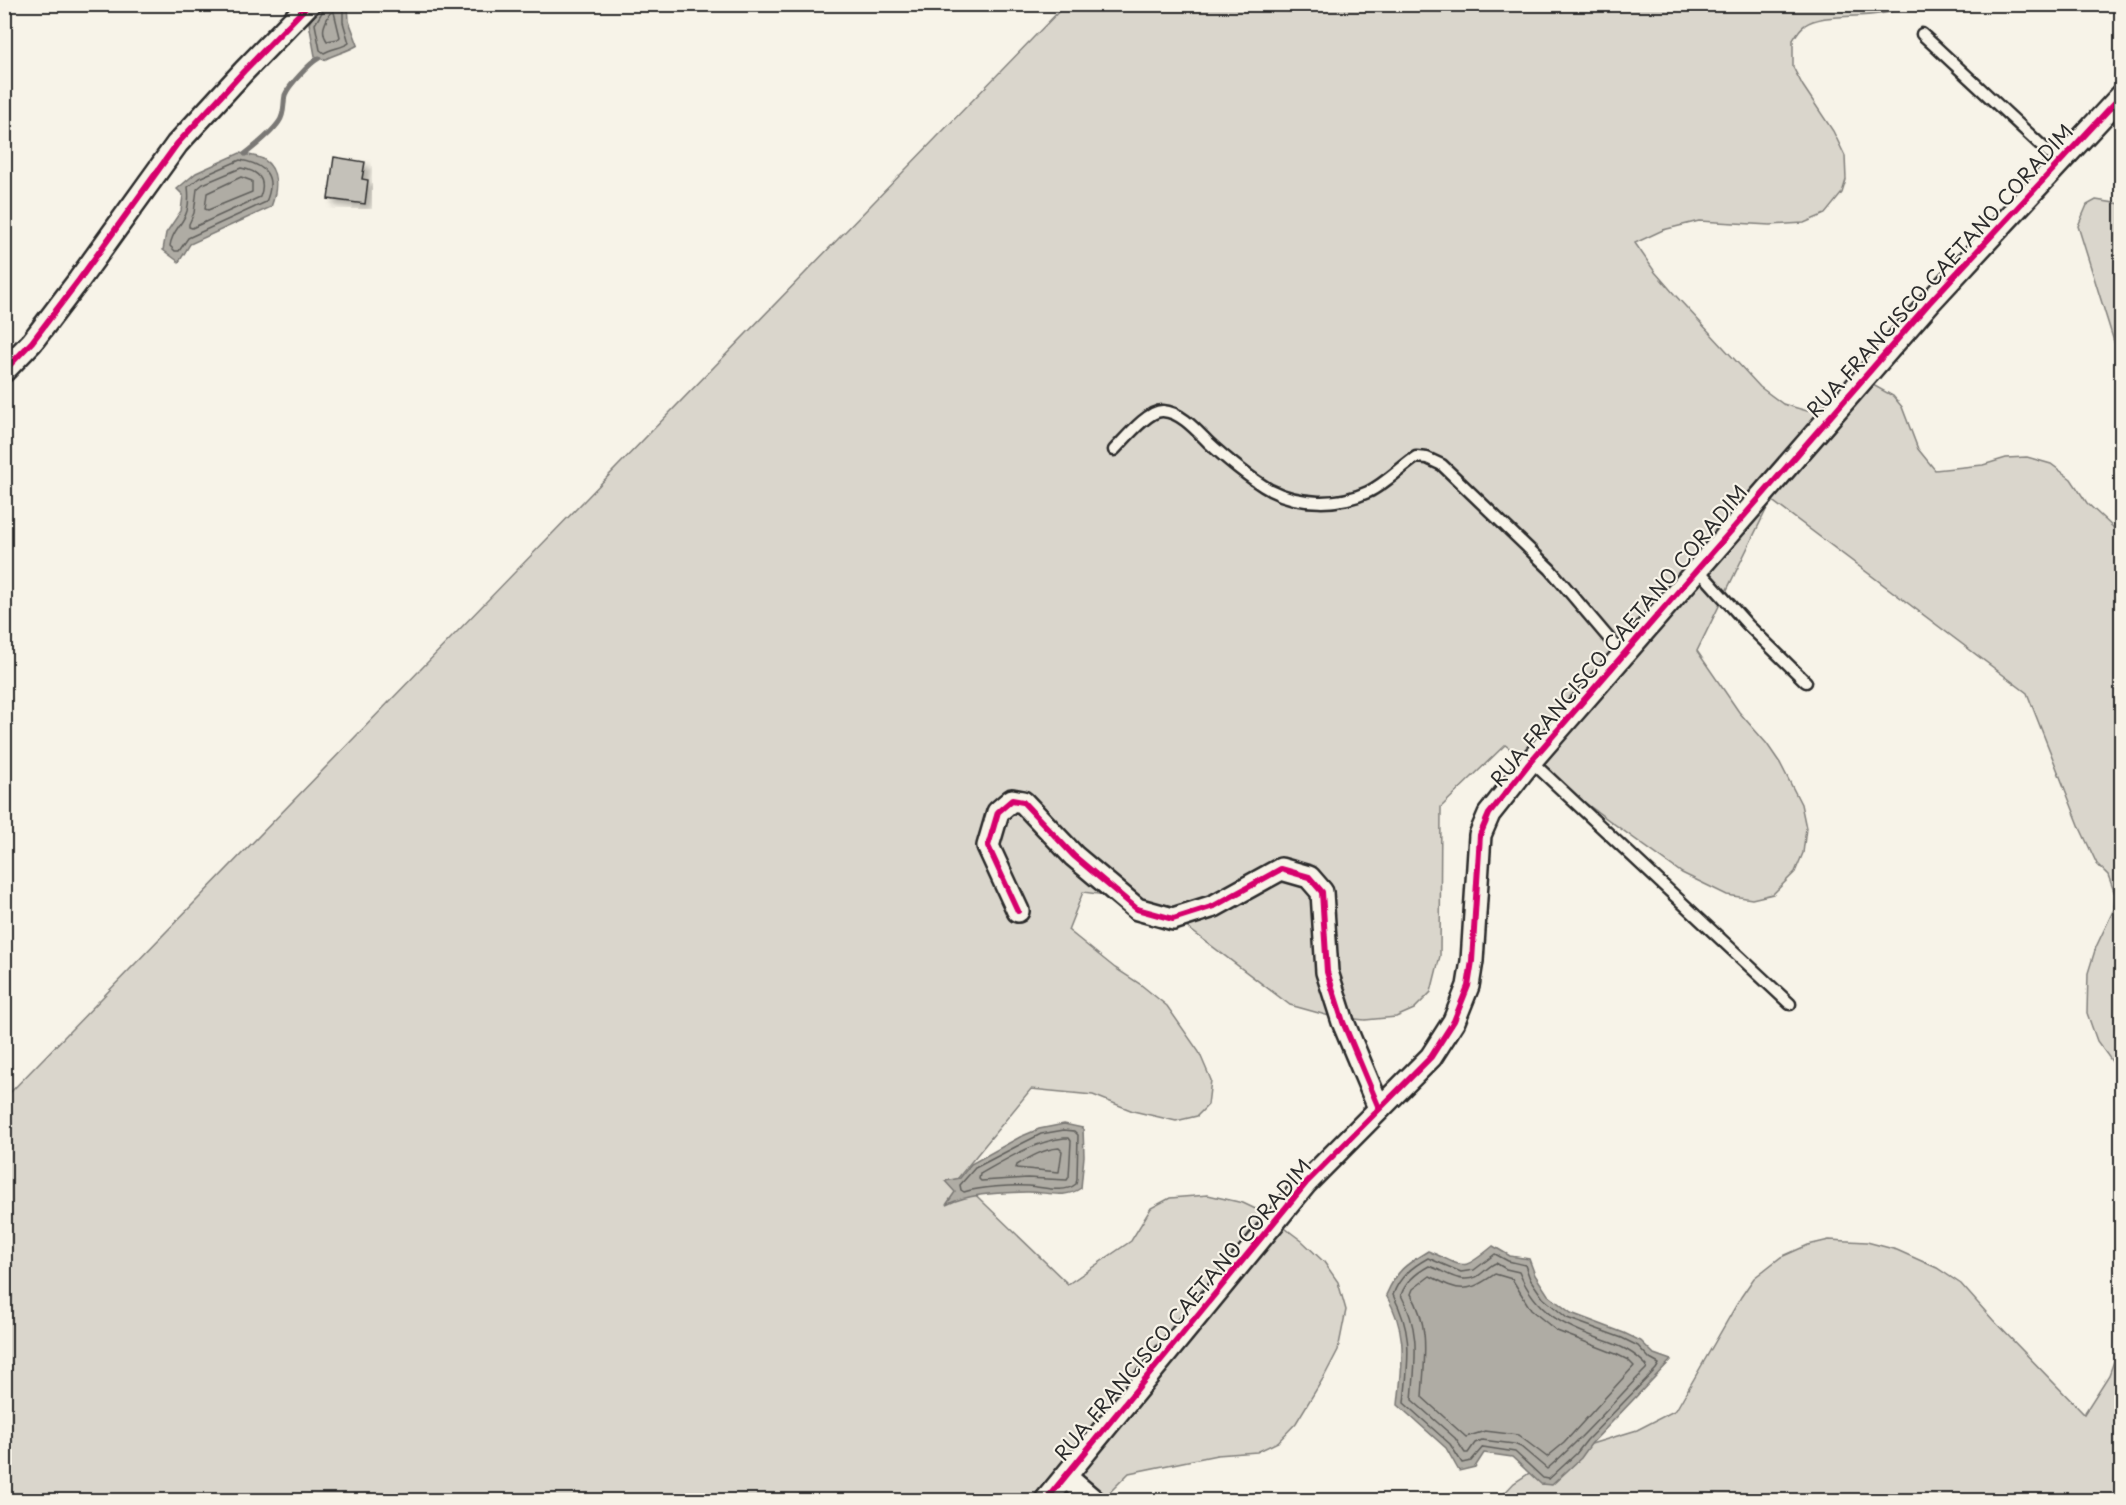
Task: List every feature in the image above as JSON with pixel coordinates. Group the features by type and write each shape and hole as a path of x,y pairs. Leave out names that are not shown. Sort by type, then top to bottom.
{"street":[{"path":"4,371 32,342 177,144 309,4"},
{"name":"RUA FRANCISCO CAETANO CORADIM","path":"1046,1500 1306,1183 1431,1057 1454,1021 1468,986 1472,961 1480,835 1489,814 1531,761 1697,568 1929,303 2121,95"},
{"path":"1018,911 988,846 998,812 1012,800 1023,802 1074,856 1137,909 1173,919 1214,906 1281,869 1309,877 1322,892 1327,972 1343,1022 1379,1108"},
{"path":"1066,1477 1093,1500"}],"lane":[{"path":"1922,34 2059,162"},
{"path":"1114,450 1148,416 1162,411 1171,413 1188,423 1218,450 1270,490 1317,503 1344,500 1368,492 1416,457 1434,460 1442,465 1550,569 1623,655"},
{"path":"1697,568 1736,612 1806,682"},
{"path":"1531,761 1790,1004"}],"shaded area":[{"path":"1065,5 1907,5 1882,14 1825,18 1814,21 1801,28 1793,40 1793,67 1833,131 1845,156 1846,180 1842,193 1825,214 1804,223 1770,225 1699,221 1663,230 1635,243 1655,272 1675,295 1760,387 1783,404 1807,411 1829,397 1859,385 1873,385 1893,396 1902,407 1918,449 1935,470 1983,465 2006,458 2027,457 2051,464 2071,479 2087,503 2115,529 2121,527 2121,1074 2097,1041 2087,1013 2088,973 2096,947 2114,909 2115,894 2108,875 2097,864 2081,830 2027,693 1771,500 1697,651 1739,712 1780,763 1801,804 1806,828 1803,853 1795,872 1773,894 1752,899 1727,895 1682,873 1505,745 1441,807 1440,956 1431,992 1414,1009 1396,1017 1365,1020 1333,1017 1290,1005 1152,901 1083,892 1068,930 1167,1006 1199,1052 1211,1080 1208,1105 1197,1116 1176,1121 1133,1111 1093,1095 1031,1089 958,1178 1068,1284 1131,1241 1151,1208 1170,1198 1208,1195 1243,1203 1266,1214 1302,1241 1324,1262 1338,1282 1346,1310 1338,1350 1296,1423 1278,1442 1257,1452 1217,1455 1129,1473 1102,1500 5,1500 4,1099"},
{"path":"2096,200 2121,204 2121,364 2078,226 2087,205"},
{"path":"1829,1240 1867,1242 1897,1250 1937,1268 1961,1284 2084,1414 2109,1375 2121,1342 2121,1500 1498,1500 1514,1483 1543,1464 1588,1445 1637,1430 1676,1410 1754,1278 1781,1257 1808,1245"}],"water":[{"path":"320,5 348,5 349,21 358,45 324,60 315,56 309,23"},
{"path":"240,153 263,159 272,169 276,188 271,207 190,244 179,262 163,250 166,233 181,211 183,195 177,189 196,173"},
{"path":"1064,1124 1083,1128 1084,1156 1081,1188 1068,1194 1026,1192 985,1194 946,1205 955,1192 945,1181 960,1178 971,1164 1020,1137 1039,1129"},
{"path":"1493,1246 1510,1256 1529,1259 1535,1275 1548,1295 1571,1313 1624,1333 1641,1341 1654,1354 1671,1360 1591,1444 1581,1458 1552,1485 1541,1484 1512,1457 1484,1453 1475,1467 1459,1471 1446,1448 1398,1405 1402,1362 1401,1336 1386,1295 1394,1280 1408,1264 1428,1251 1462,1265 1474,1261"}],"building":[{"path":"334,157 365,162 362,179 368,180 365,204 328,199"}],"waterway":[{"path":"245,154 275,127 281,119 287,91 310,64 319,58"}],"cycle path":[{"path":"4,371 32,342 177,144 309,4"},
{"path":"1046,1500 1306,1183 1431,1057 1454,1021 1468,986 1472,961 1480,835 1489,814 1531,761 1929,303 2122,95"},
{"path":"1018,911 988,846 998,812 1012,800 1023,802 1074,856 1137,909 1173,919 1214,906 1281,869 1309,877 1322,892 1327,972 1343,1022 1379,1108"}]}
